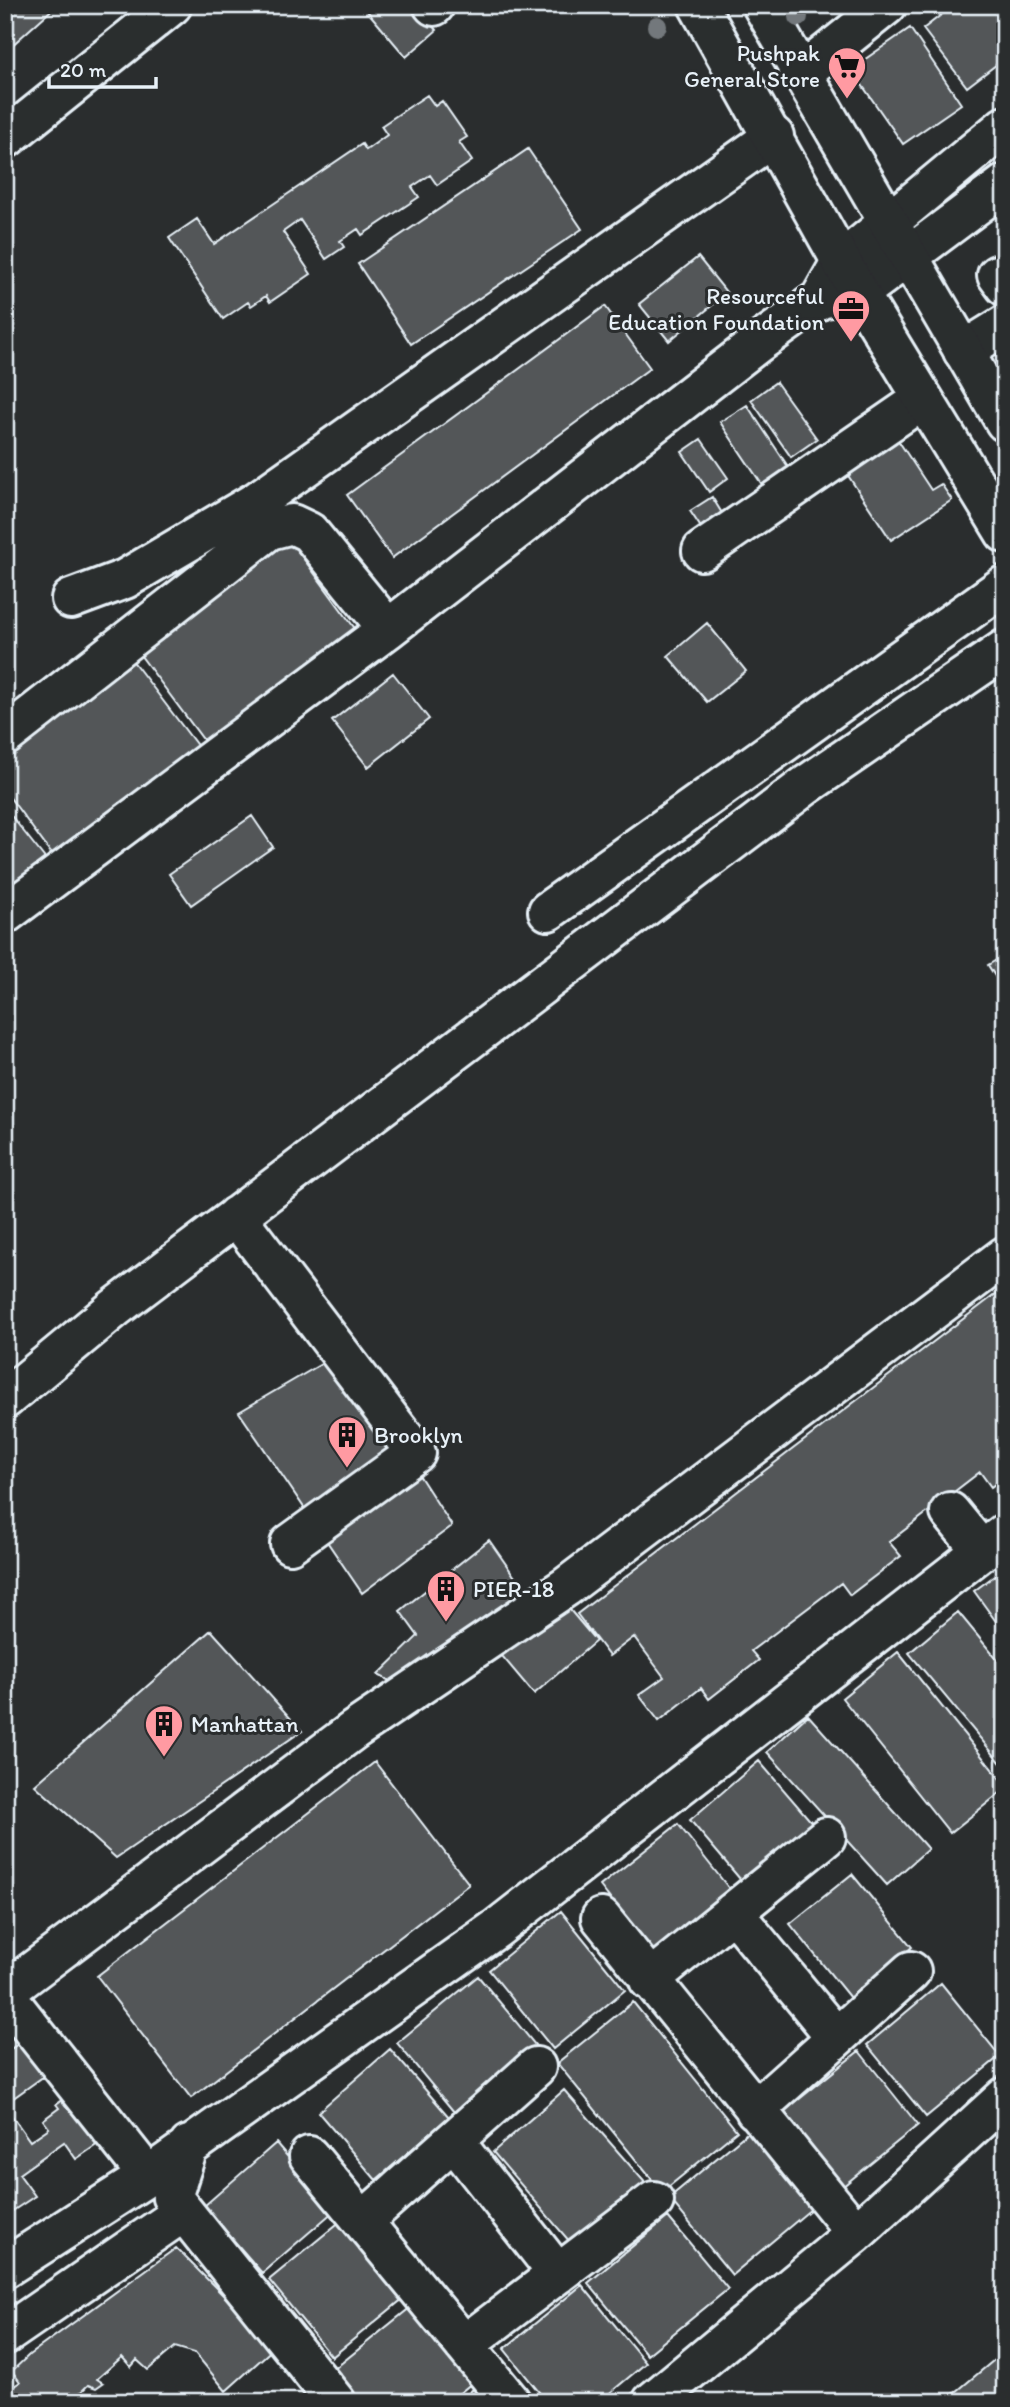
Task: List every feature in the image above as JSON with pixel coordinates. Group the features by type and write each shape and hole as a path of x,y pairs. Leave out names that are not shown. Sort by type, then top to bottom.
{"street":[{"path":"5,139 172,5"},
{"path":"698,5 774,136 850,278 1005,533"},
{"path":"762,5 1005,422"},
{"path":"802,74 887,5"},
{"path":"850,278 887,222 1005,126"},
{"path":"71,599 125,579 257,500 774,136"},
{"path":"5,914 388,629 758,343 850,278 908,258 1005,184"},
{"path":"963,351 1005,325"},
{"path":"702,551 923,398"},
{"path":"5,736 270,530 292,524 309,532 388,629"},
{"path":"548,911 1005,584"},
{"path":"5,1399 115,1308 805,786 1005,649"},
{"path":"236,1216 416,1453 290,1544"},
{"path":"148,2176 5,1993 354,1730 566,1587 1005,1256"},
{"path":"5,2268 148,2176 402,1976 496,1929 993,1542 950,1512"},
{"path":"649,1980 826,1837"},
{"path":"733,1912 836,2037"},
{"path":"601,1918 856,2233"},
{"path":"755,2110 911,1971"},
{"path":"363,2221 536,2067"},
{"path":"652,2402 856,2233 1005,2097"},
{"path":"454,2141 558,2274"},
{"path":"189,2145 172,2197 182,2213 336,2402"},
{"path":"309,2156 511,2402"},
{"path":"464,2345 654,2201"},
{"path":"5,2335 182,2213"}],"building":[{"path":"5,5 57,5 9,48 5,44"},
{"path":"362,5 416,5 437,30 406,57"},
{"path":"954,5 1005,5 1005,58 967,87 923,29"},
{"path":"910,28 961,104 903,144 851,69"},
{"path":"427,95 435,106 442,101 467,137 459,142 472,161 437,185 430,175 412,187 419,197 362,235 358,229 340,241 344,247 326,259 300,220 283,232 311,274 270,302 266,296 251,306 248,302 223,319 169,238 197,219 214,244 362,144 366,150 387,135 381,126"},
{"path":"528,149 582,229 411,344 358,264"},
{"path":"698,257 727,293 669,341 639,304"},
{"path":"605,306 650,368 392,558 347,495"},
{"path":"776,382 817,439 791,457 751,400"},
{"path":"747,405 791,471 765,489 720,422"},
{"path":"892,431 931,490 941,484 952,500 891,540 841,465"},
{"path":"701,439 728,478 709,492 682,452"},
{"path":"712,497 725,518 704,532 690,511"},
{"path":"289,539 362,638 211,750 138,652"},
{"path":"707,623 746,671 707,702 668,656"},
{"path":"132,660 199,748 54,857 5,791 5,756"},
{"path":"393,673 429,719 368,767 332,721"},
{"path":"5,808 51,866 5,903"},
{"path":"252,816 273,847 191,905 169,874"},
{"path":"1005,955 1005,992 988,965"},
{"path":"1005,1287 1005,1476 991,1487 980,1472 889,1542 901,1556 850,1595 841,1583 751,1651 759,1660 709,1699 701,1688 659,1721 639,1695 664,1677 634,1637 609,1656 577,1614"},
{"name":"Brooklyn","path":"340,1353 452,1526 362,1593 239,1412"},
{"name":"PIER-18","path":"489,1540 526,1593 398,1685 378,1675 418,1636 400,1611"},
{"path":"1005,1568 1005,1634 974,1591"},
{"path":"565,1604 596,1641 534,1694 502,1656"},
{"path":"958,1612 1005,1669 1005,1768 909,1653"},
{"name":"Manhattan","path":"211,1630 302,1731 116,1858 35,1785"},
{"path":"898,1652 1005,1785 1005,1789 950,1833 842,1698"},
{"path":"808,1715 928,1849 887,1885 767,1752"},
{"path":"759,1761 820,1832 751,1892 690,1820"},
{"path":"375,1762 469,1884 191,2098 97,1976"},
{"path":"678,1824 735,1896 657,1958 600,1886"},
{"path":"852,1874 912,1947 850,1998 790,1924"},
{"path":"561,1911 625,1990 553,2049 489,1970"},
{"path":"478,1976 536,2046 454,2112 397,2043"},
{"path":"941,1983 1000,2056 926,2117 867,2045"},
{"path":"633,2002 737,2131 662,2192 557,2063"},
{"path":"34,2033 58,2066 5,2104 5,2053"},
{"path":"390,2049 449,2117 376,2180 318,2112"},
{"path":"859,2051 918,2125 842,2187 782,2113"},
{"path":"564,2090 648,2186 576,2249 493,2152"},
{"path":"75,2091 108,2137 76,2159 64,2142 19,2174 35,2196 5,2216 5,2106 30,2141 49,2128 43,2120 59,2108 56,2104"},
{"path":"759,2123 823,2199 732,2275 669,2198"},
{"path":"276,2143 334,2211 262,2273 204,2206"},
{"path":"668,2217 728,2289 647,2355 588,2283"},
{"path":"342,2220 405,2297 332,2357 269,2280"},
{"path":"176,2248 275,2347 226,2391 195,2353 175,2347 148,2370 137,2360 131,2367 122,2357 97,2379 103,2383 96,2388 88,2385 75,2398 79,2402 22,2402 11,2388 20,2382 12,2371 29,2355"},
{"path":"582,2285 646,2363 599,2402 547,2402 504,2349"},
{"path":"411,2307 473,2382 449,2402 359,2402 333,2370"},
{"path":"1005,2351 1005,2402 944,2402"},
{"path":"473,2389 484,2402 459,2402"}],"place":[{"name":"Pushpak General Store","path":"847,100"},
{"name":"Resourceful Education Foundation","path":"851,343"},
{"name":"Brooklyn","path":"347,1469"},
{"name":"PIER-18","path":"446,1623"},
{"name":"Manhattan","path":"164,1758"}]}
